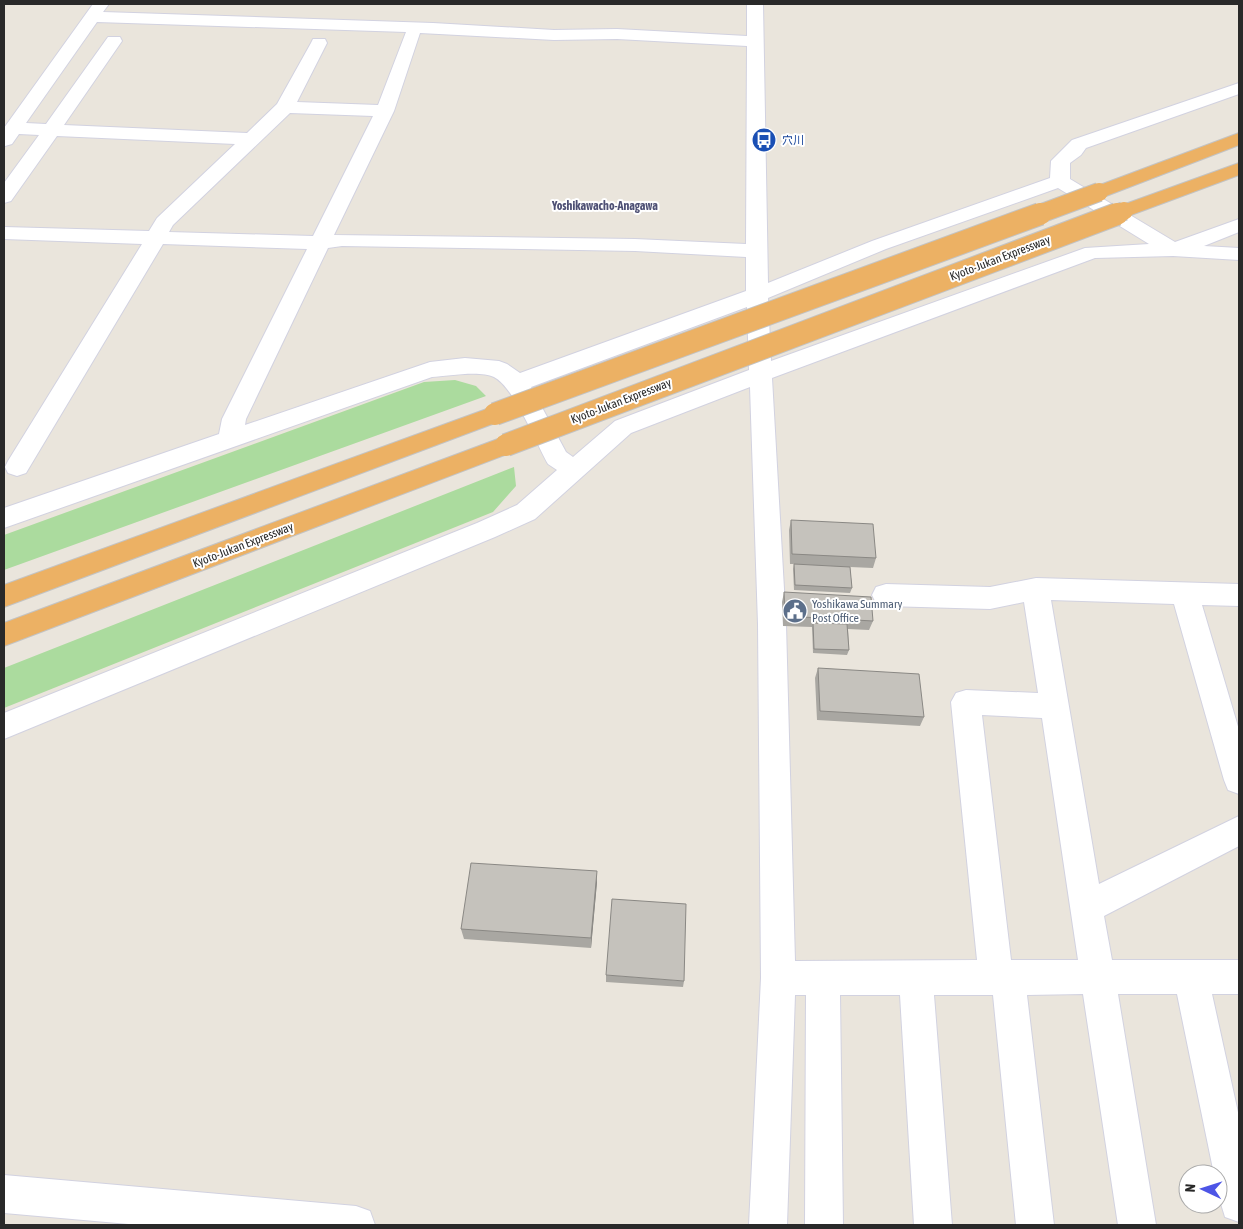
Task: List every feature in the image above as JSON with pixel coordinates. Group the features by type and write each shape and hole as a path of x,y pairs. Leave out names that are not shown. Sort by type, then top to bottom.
{"highway":[{"path":"4,596 1239,139"},
{"name":"Kyoto-Jukan Expressway","path":"4,635 1239,169"}],"street":[{"path":"755,4 757,295 772,624 778,978 768,1225"},
{"path":"9,135 97,10 755,41"},
{"path":"230,439 234,419 322,243 385,111 413,34"},
{"path":"4,197 114,42"},
{"path":"17,467 164,222 285,107 319,43"},
{"path":"1060,181 1061,161 1080,144 1239,88"},
{"path":"285,107 385,111"},
{"path":"9,135 52,130 252,138"},
{"path":"1060,181 1173,250"},
{"path":"516,383 757,295 879,245 1060,181"},
{"path":"1173,250 1239,225"},
{"path":"4,233 322,243 352,240 635,245 757,251"},
{"path":"4,726 526,512 623,427 760,374 1092,252 1173,250 1239,254"},
{"path":"4,518 430,370 465,366 499,369 516,383 558,458 575,470"},
{"path":"1036,589 1137,1225"},
{"path":"886,595 990,598 1036,589 1239,595"},
{"path":"1185,593 1239,780"},
{"path":"1034,1225 966,702 1055,706"},
{"path":"1086,908 1238,836"},
{"path":"1191,977 1239,1203"},
{"path":"778,978 1239,977"},
{"path":"823,978 824,1225"},
{"path":"916,978 933,1225"},
{"path":"4,1194 356,1225"}],"green space":[{"path":"455,380 476,386 486,396 4,570 4,535 424,382"},
{"path":"514,467 516,486 493,512 4,708 4,668"}],"building":[{"path":"791,520 873,524 876,558 792,554"},
{"path":"794,564 850,567 852,588 795,585"},
{"path":"784,592 871,597 873,621 785,616"},
{"path":"813,623 847,624 849,650 814,649"},
{"path":"818,668 919,674 924,717 820,711"},
{"path":"471,863 597,871 591,938 461,929"},
{"path":"612,899 686,904 684,981 606,975"}],"place":[{"name":"穴川","path":"764,140"},
{"name":"Yoshikawa Summary Post Office","path":"795,611"}],"district":[{"name":"Yoshikawacho-Anagawa","path":"605,206"}]}
